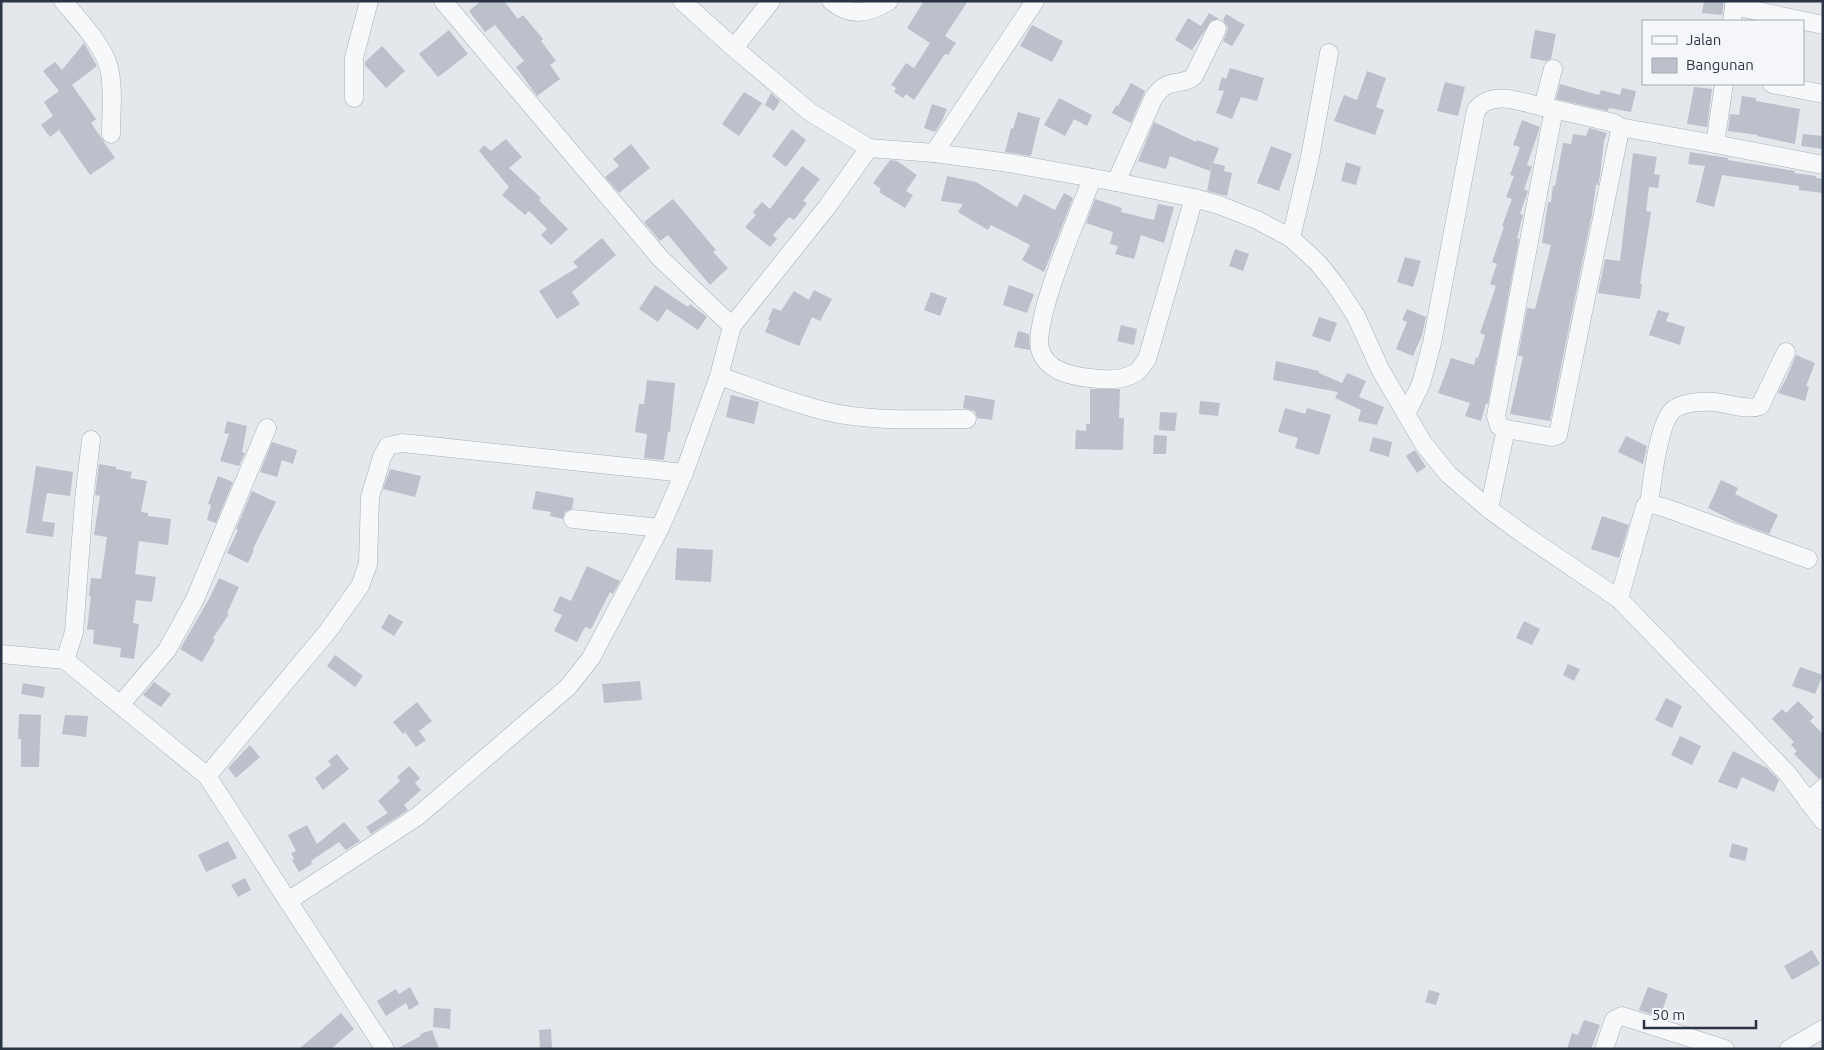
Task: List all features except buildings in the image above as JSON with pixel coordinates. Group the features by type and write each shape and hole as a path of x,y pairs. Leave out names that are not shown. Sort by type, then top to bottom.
{"street":[{"path":"63,1 96,42 107,60 111,81 111,134"},
{"path":"354,98 354,58 369,1"},
{"path":"443,1 661,258 732,326"},
{"path":"682,1 810,112 868,148 934,153 1009,163 1194,198 1219,205 1258,220 1291,238 1318,264 1351,309 1380,368 1423,443 1448,474 1489,509 1523,534 1619,599 1787,773 1823,821"},
{"path":"734,48 771,1"},
{"path":"830,1 844,10 854,12 872,10 889,1"},
{"path":"934,153 1035,1"},
{"path":"1734,9 1795,20"},
{"path":"1804,22 1823,25"},
{"path":"1116,182 1154,97 1161,88 1168,84 1188,81 1194,76 1217,29"},
{"path":"1291,238 1310,157 1329,53"},
{"path":"1553,69 1496,416 1499,426 1506,429 1552,437 1558,435 1619,128"},
{"path":"1715,144 1724,85"},
{"path":"1777,85 1823,94"},
{"path":"1406,414 1421,384 1432,343 1476,110 1481,103 1488,99 1499,98 1614,123 1619,128 1823,165"},
{"path":"288,901 418,816 568,687 591,658 660,528 684,473 719,376 732,326 827,207 868,148"},
{"path":"1092,178 1052,285 1042,318 1040,335 1040,350 1047,362 1059,371 1078,377 1102,380 1123,378 1136,373 1147,359 1194,198"},
{"path":"1619,599 1645,506 1649,504 1663,428 1673,410 1696,402 1712,402 1746,408 1760,406 1786,352"},
{"path":"719,376 826,411 855,416 966,418"},
{"path":"120,705 166,650 195,599 267,428"},
{"path":"1489,509 1506,429"},
{"path":"65,660 74,632 84,500 91,440"},
{"path":"207,776 328,631 360,586 368,564 370,497 382,457 388,446 412,444 684,473"},
{"path":"1649,504 1663,507 1808,559"},
{"path":"573,519 660,528"},
{"path":"1,654 65,660 207,776 384,1049"},
{"path":"1808,802 1823,788"},
{"path":"1604,1049 1614,1020 1622,1016 1726,1049"},
{"path":"1788,1049 1823,1029"}]}
